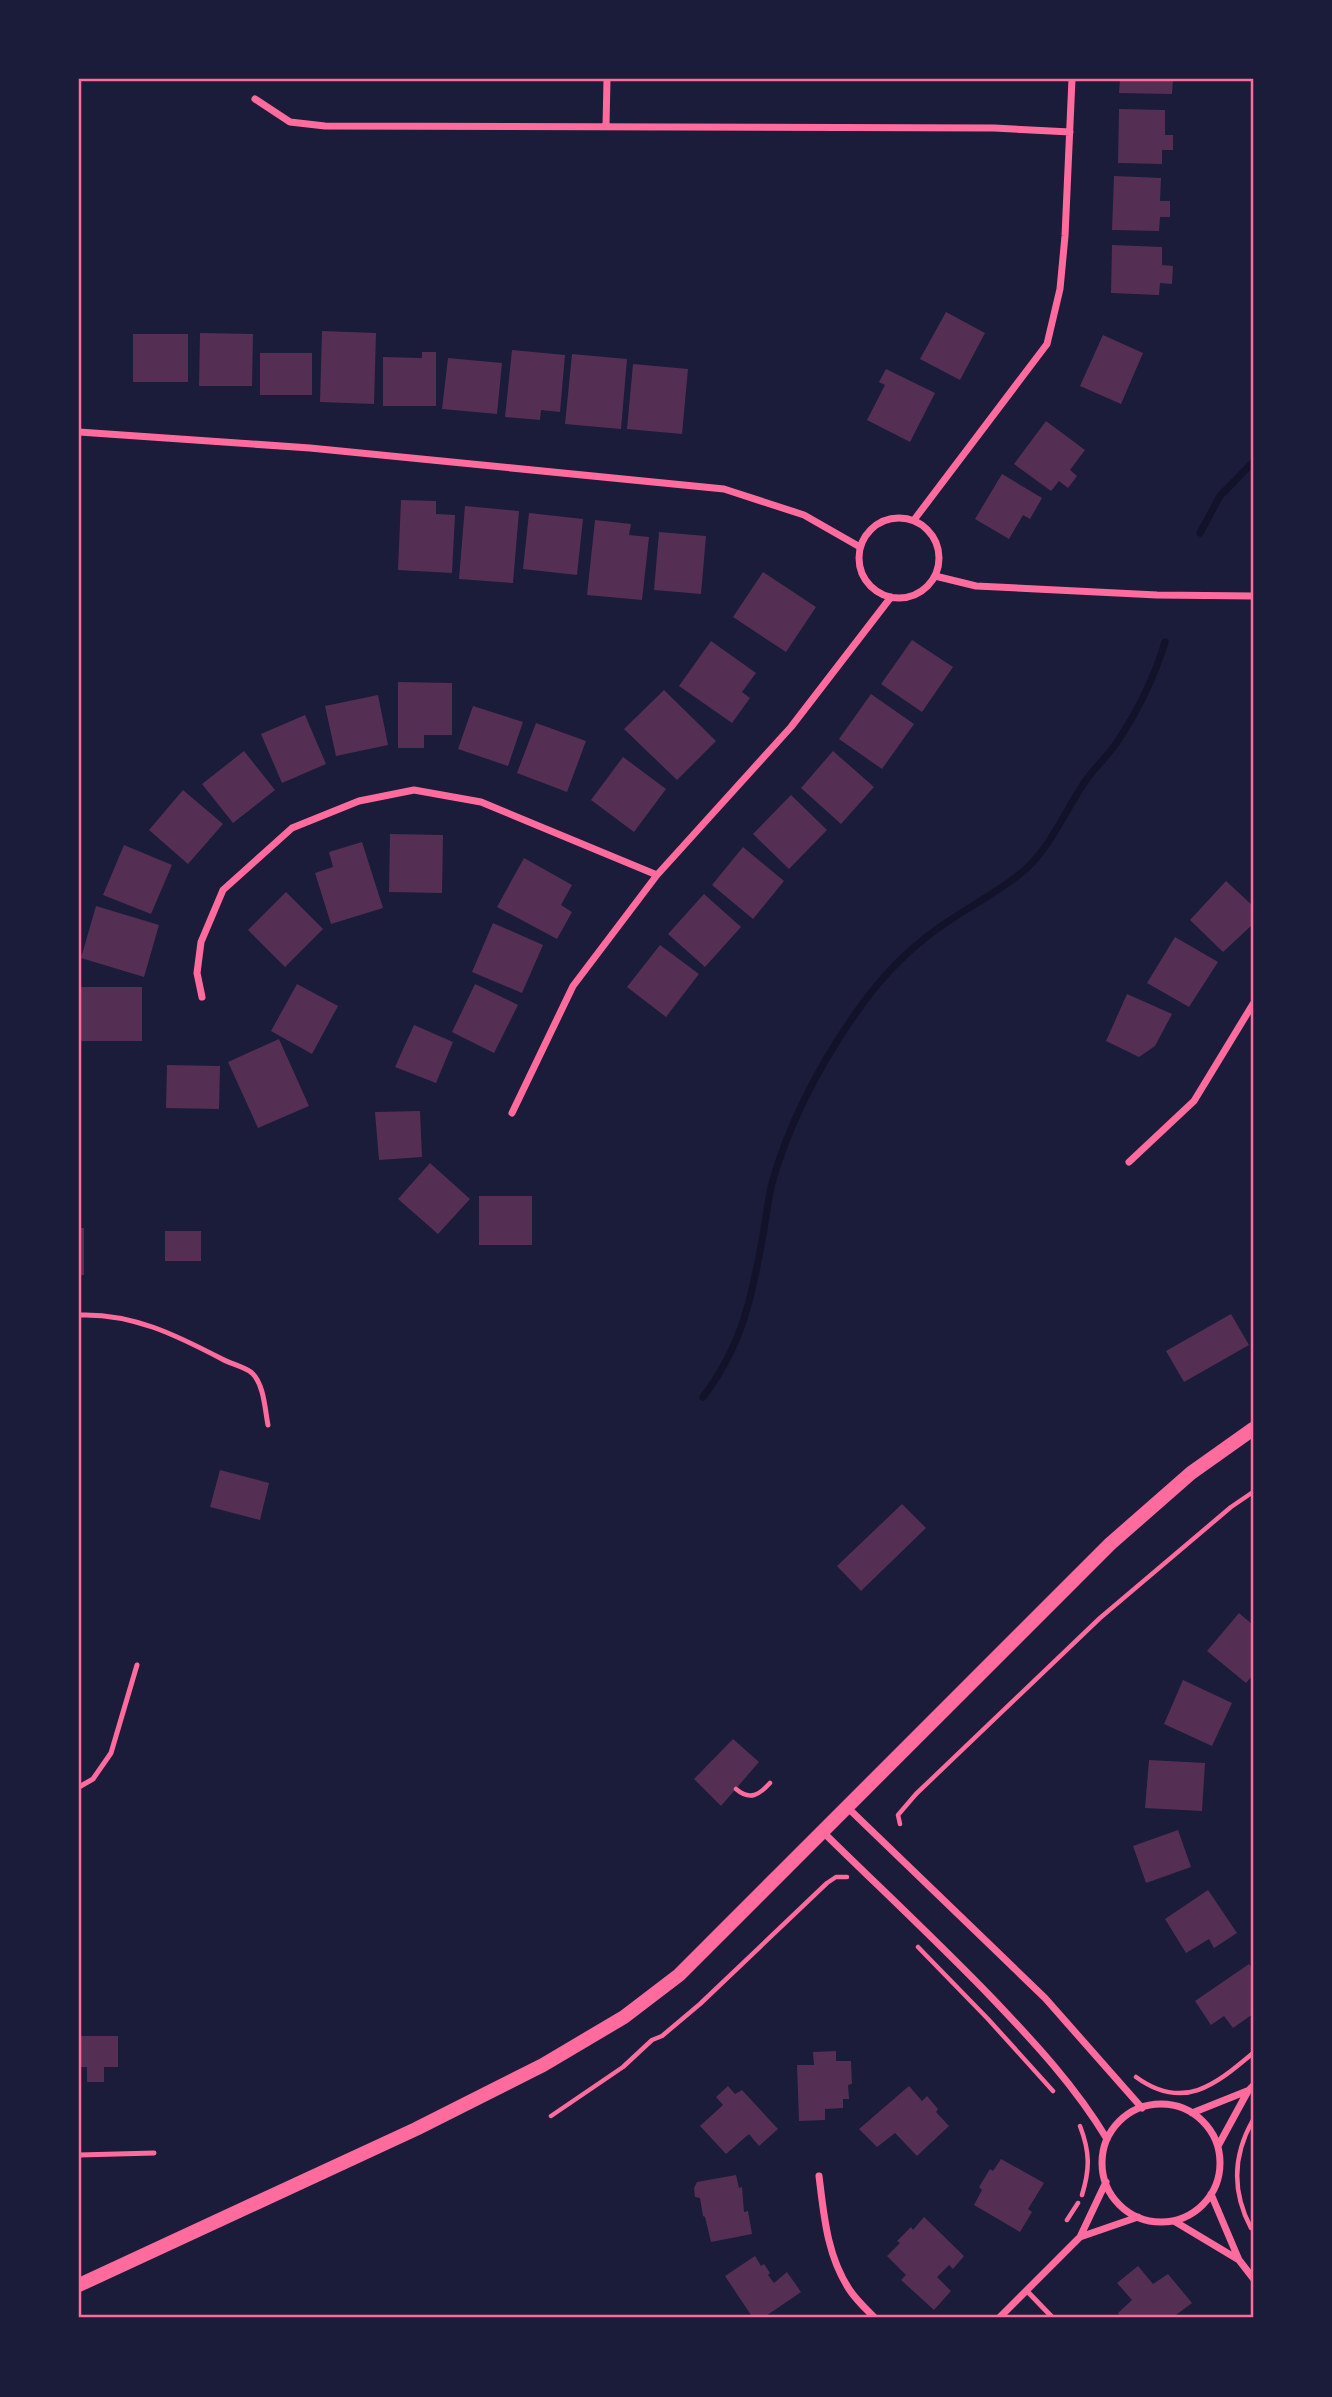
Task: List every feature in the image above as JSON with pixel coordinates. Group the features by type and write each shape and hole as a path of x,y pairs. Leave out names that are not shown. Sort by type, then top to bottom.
{"main road":[{"path":"79,2285 416,2129 543,2065 624,2017 679,1975 1110,1545 1191,1473 1253,1429"}],"street":[{"path":"606,127 607,79"},
{"path":"914,520 1047,344 1060,289 1065,236 1072,79"},
{"path":"255,99 290,122 325,126 994,128 1070,132"},
{"path":"79,432 310,448 724,489 804,515 860,547"},
{"path":"900,517 914,520 934,537 939,550 940,563 935,576 928,587 904,598 878,593 868,584 859,560 865,535 875,525 887,519 900,517"},
{"path":"935,576 976,586 1253,596"},
{"path":"512,1112 573,986 657,875 791,727 891,597"},
{"path":"202,997 197,973 201,942 223,890 292,828 359,801 414,790 481,802 657,875"},
{"path":"1129,1162 1194,1101 1253,1004"},
{"path":"848,1808 1045,1998 1142,2108"},
{"path":"823,1832 963,1969 1053,2062 1087,2106 1107,2139"},
{"path":"1192,2113 1250,2089"},
{"path":"1217,2146 1250,2089"},
{"path":"1168,2105 1192,2113 1212,2133 1217,2146 1220,2162 1218,2179 1212,2194 1202,2206 1174,2221 1156,2222 1138,2217 1124,2209 1113,2197 1105,2182 1102,2168 1107,2139 1116,2125 1142,2108 1168,2105"},
{"path":"819,2176 826,2233 835,2263 850,2290 875,2318"},
{"path":"999,2318 1080,2237 1105,2182"},
{"path":"1212,2194 1239,2260 1253,2278"},
{"path":"1080,2237 1138,2217"},
{"path":"1174,2221 1239,2260"}],"lane":[{"path":"79,1315 116,1316 136,1320 168,1332 253,1374 260,1388 268,1424"},
{"path":"79,1787 103,1769 111,1753 137,1665"},
{"path":"79,2155 154,2153"},
{"path":"1026,2290 1053,2318"}],"path":[{"path":"900,1824 898,1815 916,1794 1100,1618 1231,1507 1253,1492"},
{"path":"736,1789 744,1796 752,1796 760,1794 770,1783"},
{"path":"551,2116 623,2067 652,2040 662,2036 827,1883 845,1875 854,1882"},
{"path":"911,1941 988,2018 1056,2095"},
{"path":"1133,2075 1159,2089 1181,2094 1204,2089 1222,2079 1253,2053"},
{"path":"1067,2220 1081,2199 1088,2176 1088,2146 1075,2119"},
{"path":"1251,2228 1239,2197 1236,2180 1244,2136 1253,2120"}],"building":[{"path":"1120,79 1173,79 1172,94 1119,93"},
{"path":"1119,109 1165,110 1165,135 1173,135 1173,150 1162,150 1162,164 1118,163"},
{"path":"1114,176 1161,178 1160,201 1170,201 1170,217 1160,217 1159,231 1112,230"},
{"path":"1112,245 1162,247 1162,265 1173,266 1172,284 1160,283 1159,295 1111,293"},
{"path":"946,312 985,333 960,380 920,359"},
{"path":"322,331 376,333 374,404 320,402"},
{"path":"200,333 253,334 252,386 199,386"},
{"path":"133,334 188,334 188,382 133,382"},
{"path":"1103,335 1143,353 1121,404 1080,386"},
{"path":"512,350 565,355 560,412 541,410 540,420 505,417"},
{"path":"422,352 436,352 436,406 383,406 383,357 422,358"},
{"path":"260,353 312,353 312,395 260,395"},
{"path":"572,354 627,359 621,429 565,424"},
{"path":"448,358 502,363 497,414 442,409"},
{"path":"633,364 688,369 682,434 627,429"},
{"path":"886,369 935,393 910,442 867,420 885,385 879,382"},
{"path":"1046,421 1085,450 1070,470 1077,476 1068,488 1059,481 1051,491 1014,464"},
{"path":"1002,474 1042,498 1030,519 1023,515 1009,539 975,519"},
{"path":"401,500 436,501 436,514 455,515 452,573 398,570"},
{"path":"465,506 519,511 513,583 459,579"},
{"path":"529,513 583,519 577,575 523,569"},
{"path":"595,520 631,524 629,535 649,537 642,600 587,595"},
{"path":"659,532 706,536 701,594 654,590"},
{"path":"763,572 816,607 786,652 733,617"},
{"path":"912,640 953,667 922,712 881,684"},
{"path":"711,641 756,673 742,692 750,698 732,723 679,686"},
{"path":"398,682 452,683 452,735 424,735 424,748 398,748"},
{"path":"664,690 716,741 677,780 624,729"},
{"path":"871,694 914,724 882,769 839,739"},
{"path":"378,695 388,745 336,756 325,706"},
{"path":"473,706 523,722 508,766 458,749"},
{"path":"305,715 326,764 282,783 261,734"},
{"path":"536,723 586,741 567,792 517,773"},
{"path":"244,751 275,790 233,823 202,784"},
{"path":"833,751 874,787 841,824 801,788"},
{"path":"623,757 666,789 634,832 591,800"},
{"path":"183,790 223,824 188,864 149,830"},
{"path":"791,795 827,830 789,869 753,834"},
{"path":"390,834 443,835 442,893 389,892"},
{"path":"362,842 383,908 331,924 315,873 333,867 329,852"},
{"path":"124,845 172,865 151,914 103,895"},
{"path":"743,847 784,881 753,919 712,885"},
{"path":"524,858 572,885 561,905 572,912 557,939 497,907"},
{"path":"1226,881 1253,906 1253,924 1223,952 1190,920"},
{"path":"286,892 323,929 285,967 248,930"},
{"path":"704,894 741,927 705,967 668,934"},
{"path":"96,906 159,925 144,977 81,958"},
{"path":"493,923 543,945 522,993 472,972"},
{"path":"1175,937 1218,962 1189,1007 1147,983"},
{"path":"660,945 699,974 666,1017 627,987"},
{"path":"297,984 338,1006 312,1054 271,1031"},
{"path":"475,984 518,1005 494,1053 452,1032"},
{"path":"79,987 142,987 142,1041 79,1041"},
{"path":"1127,994 1172,1014 1155,1046 1139,1057 1106,1041"},
{"path":"414,1025 453,1042 436,1083 395,1067"},
{"path":"279,1039 309,1106 258,1128 228,1062"},
{"path":"167,1065 220,1066 219,1109 166,1108"},
{"path":"420,1111 422,1157 379,1160 375,1112"},
{"path":"430,1163 470,1199 438,1234 398,1199"},
{"path":"479,1196 532,1196 532,1245 479,1245"},
{"path":"79,1228 84,1228 84,1275 79,1275"},
{"path":"165,1231 201,1231 201,1261 165,1261"},
{"path":"1231,1314 1249,1345 1184,1382 1166,1351"},
{"path":"220,1470 269,1483 260,1520 210,1507"},
{"path":"902,1504 926,1528 861,1591 837,1566"},
{"path":"1239,1613 1253,1625 1253,1675 1246,1683 1207,1651"},
{"path":"1183,1680 1232,1703 1212,1746 1164,1724"},
{"path":"733,1739 759,1762 721,1806 694,1779"},
{"path":"1149,1760 1205,1763 1202,1811 1145,1808"},
{"path":"1178,1830 1191,1867 1146,1883 1133,1846"},
{"path":"1208,1890 1237,1933 1214,1948 1209,1939 1186,1953 1165,1919"},
{"path":"1249,1964 1253,1970 1253,2014 1233,2028 1224,2016 1211,2025 1195,2001"},
{"path":"79,2036 118,2036 118,2067 104,2067 104,2082 87,2082 87,2067 79,2067"},
{"path":"836,2051 836,2061 851,2061 852,2084 848,2085 849,2099 843,2099 843,2108 825,2109 825,2120 799,2121 797,2065 814,2065 813,2052"},
{"path":"728,2086 735,2094 742,2090 778,2129 759,2146 749,2134 726,2154 700,2126 723,2105 716,2097"},
{"path":"909,2086 922,2101 927,2096 938,2109 936,2112 949,2126 917,2156 895,2133 877,2147 859,2129"},
{"path":"1001,2159 1044,2183 1028,2209 1032,2212 1020,2232 974,2205 982,2190 979,2187 990,2169 993,2171"},
{"path":"736,2175 739,2188 742,2187 744,2212 748,2211 752,2234 711,2242 700,2198 695,2197 694,2188 697,2182"},
{"path":"924,2217 964,2256 953,2269 949,2265 937,2277 951,2291 934,2310 901,2280 906,2275 887,2256 900,2243 897,2241 911,2227 913,2230"},
{"path":"755,2256 761,2266 764,2264 774,2283 787,2272 801,2292 763,2318 753,2318 725,2276"},
{"path":"1138,2266 1153,2284 1168,2274 1192,2303 1172,2318 1121,2318 1118,2313 1132,2300 1117,2283"}],"waterway":[{"path":"1200,533 1220,496 1253,462"},
{"path":"703,1397 727,1359 744,1320 772,1183 796,1118 828,1056 853,1017 904,956 936,930 1020,874 1039,854 1084,783 1132,718 1151,681 1165,642"}]}
